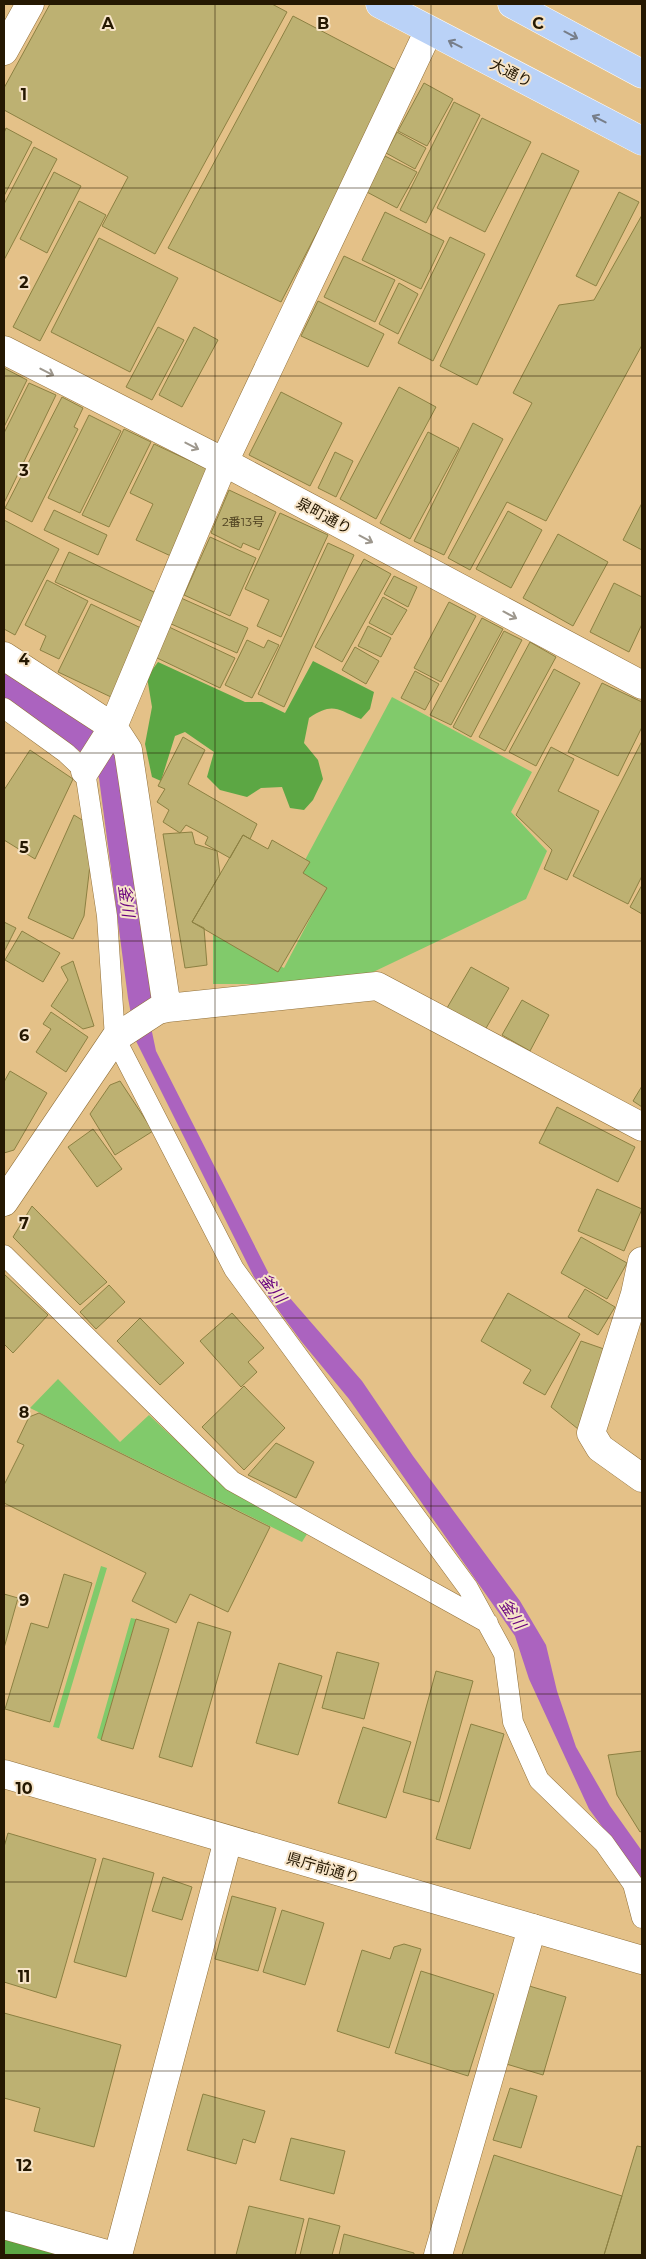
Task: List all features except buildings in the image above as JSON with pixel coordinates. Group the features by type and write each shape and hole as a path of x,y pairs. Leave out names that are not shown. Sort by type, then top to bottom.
{"main road":[{"name":"大通り","path":"380,4 642,141"},
{"path":"512,4 642,74"}],"street":[{"path":"4,51 30,4"},
{"path":"85,771 113,727 224,462 429,30"},
{"name":"泉町通り","path":"4,350 224,462 642,685"},
{"path":"4,656 113,727 128,750 167,1008"},
{"path":"5,1197 115,1038 158,1010 167,1008 228,1004 377,986 642,1127"},
{"path":"642,1261 635,1294 591,1433 600,1448 642,1478"},
{"name":"県庁前通り","path":"4,1774 642,1960"},
{"path":"118,2255 228,1840"},
{"path":"438,2255 532,1928"},
{"path":"4,2225 110,2255"}],"lane":[{"path":"4,708 66,753 85,771 107,916 115,1038 234,1269 468,1588 504,1654 513,1722 539,1780 604,1843 633,1884 642,1918"},
{"path":"4,1255 232,1481 488,1623"}],"green space":[{"path":"313,661 374,692 370,709 361,719 335,709 324,710 309,718 304,743 318,760 323,779 313,800 304,810 290,808 282,787 261,788 247,797 220,790 207,777 214,752 185,732 175,736 161,781 152,777 145,744 152,707 147,677 158,662 245,702 262,702 285,713"},
{"path":"392,697 532,772 511,812 547,851 526,899 369,974 311,984 213,984 213,931 284,968 325,890 297,875"},
{"path":"58,1379 120,1442 149,1415 231,1492 307,1534 302,1542 30,1408"},
{"path":"101,1566 107,1568 59,1728 53,1727"},
{"path":"131,1618 136,1619 101,1740 97,1738"},
{"path":"4,2235 78,2255 4,2255"}],"water":[{"name":"釜川","path":"4,670 93,727 117,752 151,986 152,1032 156,1051 269,1274 362,1381 413,1456 520,1601 546,1645 557,1691 576,1747 610,1806 642,1851 642,1881 589,1809 529,1679 515,1636 349,1399 301,1341 254,1277 136,1041 128,998 99,778 81,752 4,700"}]}
